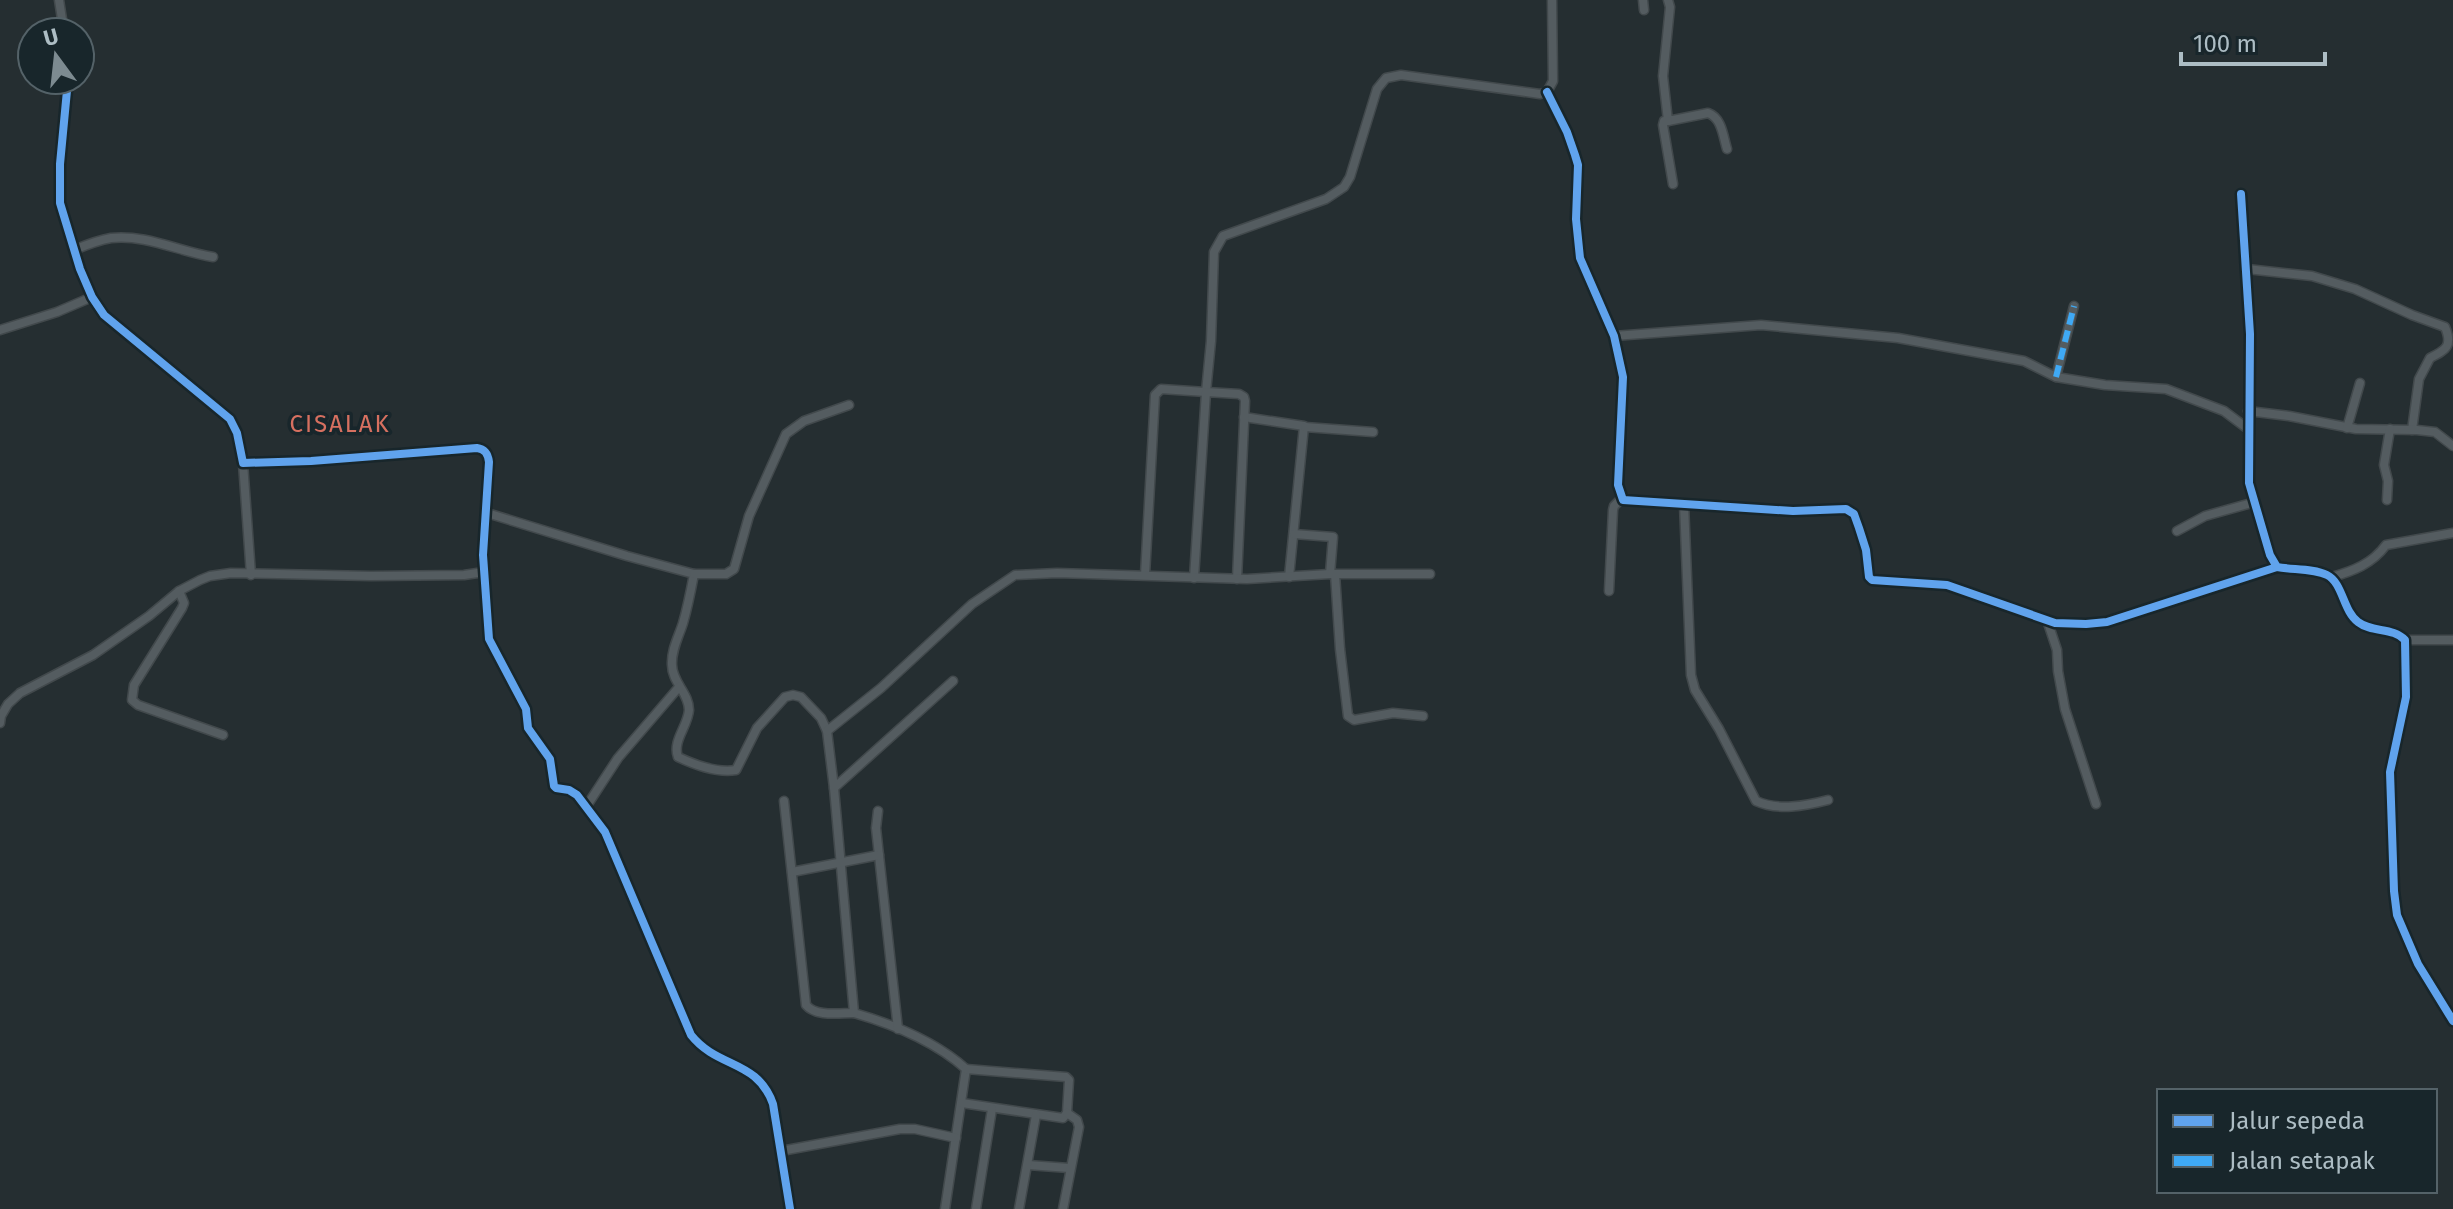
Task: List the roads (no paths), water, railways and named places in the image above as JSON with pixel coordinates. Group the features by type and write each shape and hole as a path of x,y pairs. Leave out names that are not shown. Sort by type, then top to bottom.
{"street":[{"path":"1194,578 1214,252 1218,242 1223,236 1326,199 1344,187 1350,177 1377,89 1382,81 1391,76 1540,94 1547,92 1553,81 1552,0"},
{"path":"1643,0 1644,10"},
{"path":"1668,0 1670,7 1663,76 1668,121"},
{"path":"1547,92 1567,132 1578,165 1576,219 1582,266 1614,336 1624,384 1618,485 1626,502 1793,511 1846,509 1854,514 1872,580 1947,585 2063,624 2107,622 2277,567 2319,572 2332,577 2353,571 2377,557 2386,545 2453,533"},
{"path":"66,96 60,203 92,297 104,315 230,419 237,433 243,463 251,575"},
{"path":"1673,184 1665,148 1664,121 1713,114 1719,121 1727,149"},
{"path":"2241,194 2250,334 2249,483 2270,555 2277,567"},
{"path":"74,250 108,238 120,238 213,257"},
{"path":"2247,269 2312,276 2355,289 2447,329 2451,338 2447,348 2430,358 2422,370 2412,430"},
{"path":"0,330 92,297"},
{"path":"2056,377 2074,306"},
{"path":"1614,336 1761,325 1898,338 2024,361 2056,377 2105,385 2166,389 2224,411 2248,429"},
{"path":"2347,428 2360,383"},
{"path":"1145,575 1155,395 1161,389 1239,394 1244,397 1237,579"},
{"path":"487,513 694,574 726,574 734,569 749,516 786,434 804,421 849,405"},
{"path":"2248,411 2347,428 2435,432 2453,446"},
{"path":"1244,417 1302,424 1305,427 1373,432"},
{"path":"1289,577 1305,427"},
{"path":"2387,500 2388,481 2384,465 2390,429"},
{"path":"243,463 482,449 487,453 484,572 489,639 527,712 528,728 550,759 556,788 569,790 605,832 691,1035 710,1052 752,1072 768,1090 790,1209"},
{"path":"1609,591 1613,510 1622,498"},
{"path":"2177,531 2205,516 2255,502"},
{"path":"1684,504 1690,663 1695,690 1756,801 1804,807 1828,800"},
{"path":"1294,534 1333,537 1332,574 1348,716 1354,720 1393,713 1423,716"},
{"path":"0,723 8,704 20,693 93,655 179,591 210,576 231,573 371,576 484,572"},
{"path":"827,731 881,688 972,604 1015,575 1057,573 1237,579 1332,574 1430,574"},
{"path":"694,574 672,655 671,668 687,697 689,709 676,752 684,760 732,771 736,770 757,728 785,697 801,697 821,718 827,731 834,788 854,1013"},
{"path":"2332,577 2356,620 2366,626 2399,634 2405,640 2406,697 2390,772 2397,915 2418,964 2450,1008 2453,1021"},
{"path":"179,591 184,603 182,608 134,685 132,700 138,705 223,735"},
{"path":"2047,620 2057,650 2065,709 2096,804"},
{"path":"2405,640 2453,640"},
{"path":"834,788 953,681"},
{"path":"586,807 618,758 679,687"},
{"path":"784,801 808,1009 814,1012 854,1013 898,1029 966,1069 1066,1077 1069,1080 1067,1113 1063,1118 962,1103"},
{"path":"878,811 879,855 898,1029"},
{"path":"792,872 879,855"},
{"path":"945,1209 966,1069"},
{"path":"976,1209 992,1109"},
{"path":"1063,1209 1079,1127 1077,1120 1067,1113"},
{"path":"1019,1209 1036,1115"},
{"path":"781,1151 900,1129 956,1138"},
{"path":"1028,1165 1069,1168"}],"district":[{"name":"CISALAK","path":"340,424"}]}
